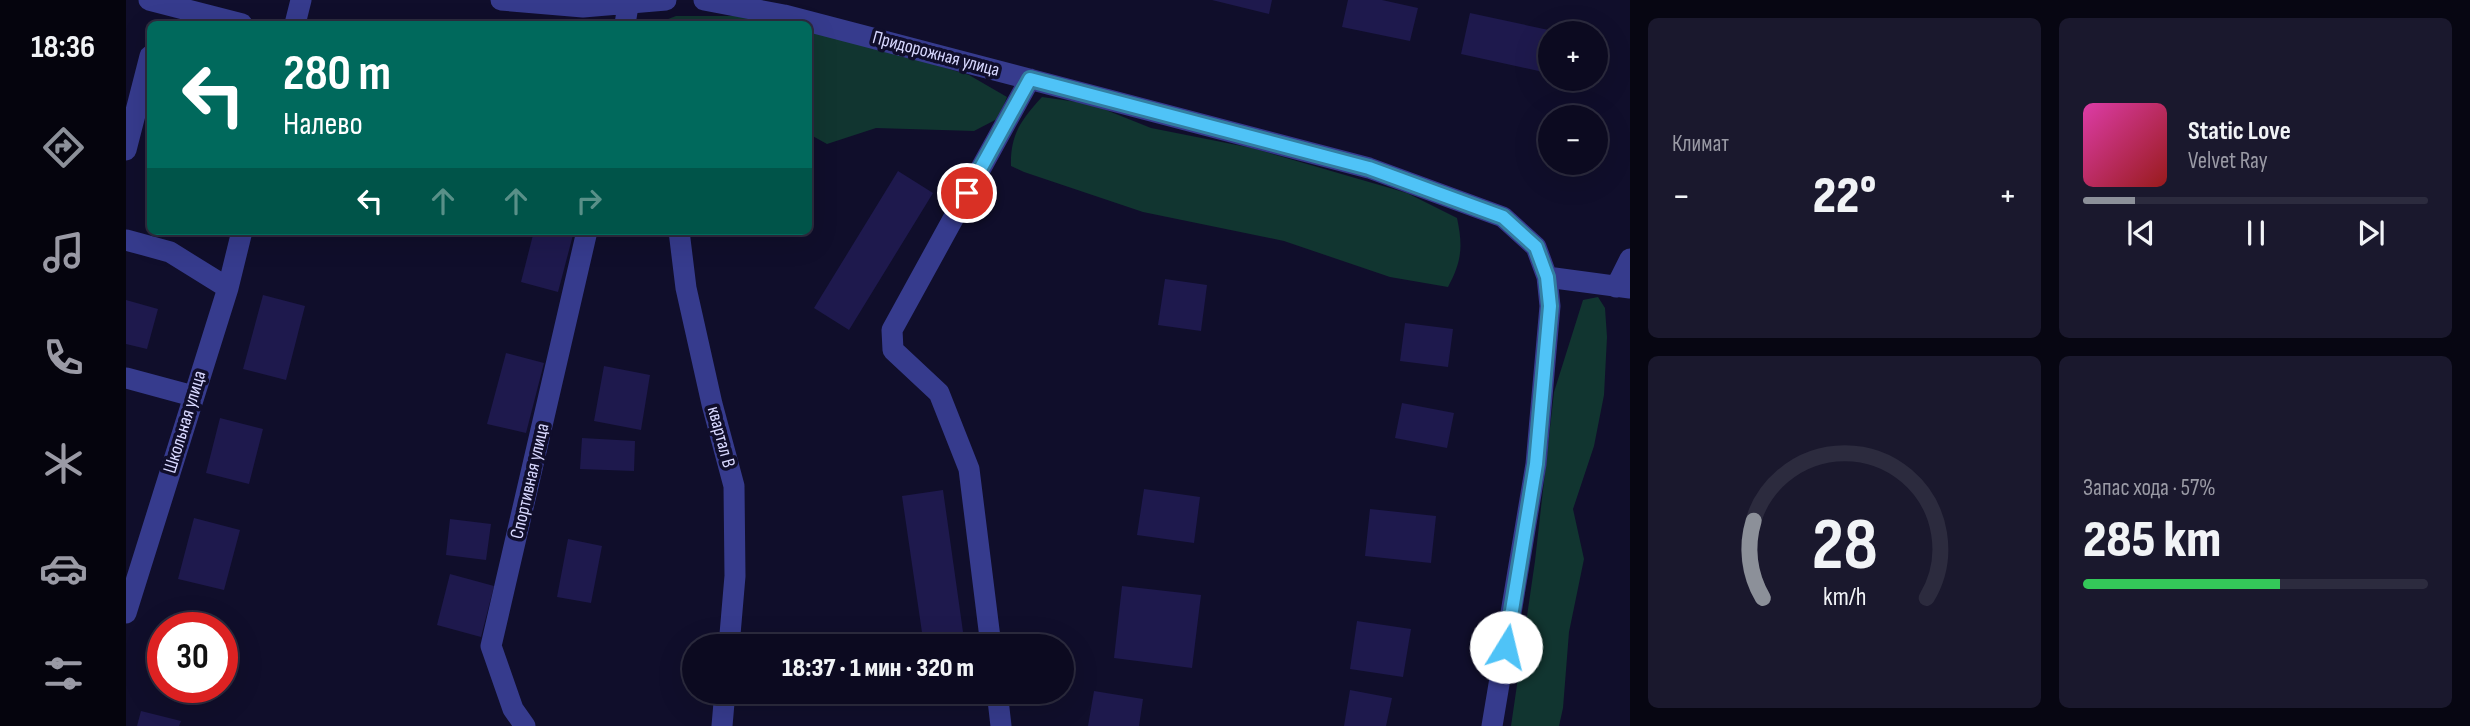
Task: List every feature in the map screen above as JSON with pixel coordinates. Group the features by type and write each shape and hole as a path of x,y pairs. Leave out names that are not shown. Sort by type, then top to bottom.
{"street":[{"path":"296,21 301,0"},
{"path":"501,0 628,10 666,0"},
{"name":"Придорожная улица","path":"704,0 808,21"},
{"path":"157,10 224,21"},
{"name":"Придорожная улица","path":"812,22 1369,168 1503,217 1536,247 1547,277 1550,306 1536,464 1492,726"},
{"path":"126,149 147,68"},
{"path":"990,634 969,469 939,393 893,350 892,330 1030,79"},
{"name":"Школьная улица","path":"126,613 228,288 241,235"},
{"name":"Спортивная улица","path":"525,726 513,709 491,646 586,235"},
{"name":"квартал В","path":"679,235 685,288 734,486 735,576 730,634"},
{"path":"126,240 170,251 228,288"},
{"path":"1547,277 1623,287 1630,259"},
{"path":"126,378 192,396"},
{"path":"722,726 723,704"},
{"path":"998,704 1001,726"}],"green space":[{"path":"676,16 737,16 771,21 663,21"},
{"path":"812,28 969,75 1007,97 999,118 974,131 876,128 827,144 812,136"},
{"path":"1042,97 1091,104 1151,128 1252,148 1407,193 1457,218 1460,253 1453,278 1448,287 1390,277 1284,241 1143,212 1024,172 1011,166 1012,145 1018,128"},
{"path":"1598,297 1605,308 1607,337 1604,395 1594,446 1573,509 1584,559 1569,632 1563,708 1559,726 1511,726 1535,561 1554,392 1583,300"}],"building":[{"path":"1212,0 1272,0 1269,14"},
{"path":"1348,0 1382,0 1418,8 1410,41 1342,27"},
{"path":"1470,13 1538,28 1538,71 1461,54"},
{"path":"898,171 933,193 849,330 814,308"},
{"path":"533,235 573,235 558,292 521,282"},
{"path":"1165,279 1207,285 1201,331 1158,325"},
{"path":"263,295 305,306 286,380 243,369"},
{"path":"126,300 158,309 147,349 126,344"},
{"path":"1405,323 1453,329 1448,367 1400,361"},
{"path":"506,353 544,363 526,433 487,424"},
{"path":"604,366 650,375 641,430 594,421"},
{"path":"1402,403 1454,413 1447,448 1395,438"},
{"path":"220,418 263,429 249,484 206,473"},
{"path":"582,438 635,441 634,471 580,469"},
{"path":"1144,489 1200,497 1194,543 1137,535"},
{"path":"943,490 963,634 922,634 902,496"},
{"path":"1370,509 1436,516 1431,563 1365,556"},
{"path":"194,518 240,530 224,590 178,579"},
{"path":"450,519 491,524 486,560 446,555"},
{"path":"568,539 602,546 591,603 557,597"},
{"path":"450,574 494,586 481,637 437,625"},
{"path":"1122,586 1201,595 1192,668 1114,658"},
{"path":"1357,621 1411,629 1403,677 1350,669"},
{"path":"1350,690 1392,698 1386,726 1344,726"},
{"path":"1094,691 1143,699 1139,726 1088,726"},
{"path":"141,711 181,721 179,726 137,726"}],"route":[{"path":"967,193 1030,79 1369,168 1503,217 1536,247 1547,277 1550,306 1536,464 1506,647"}]}
